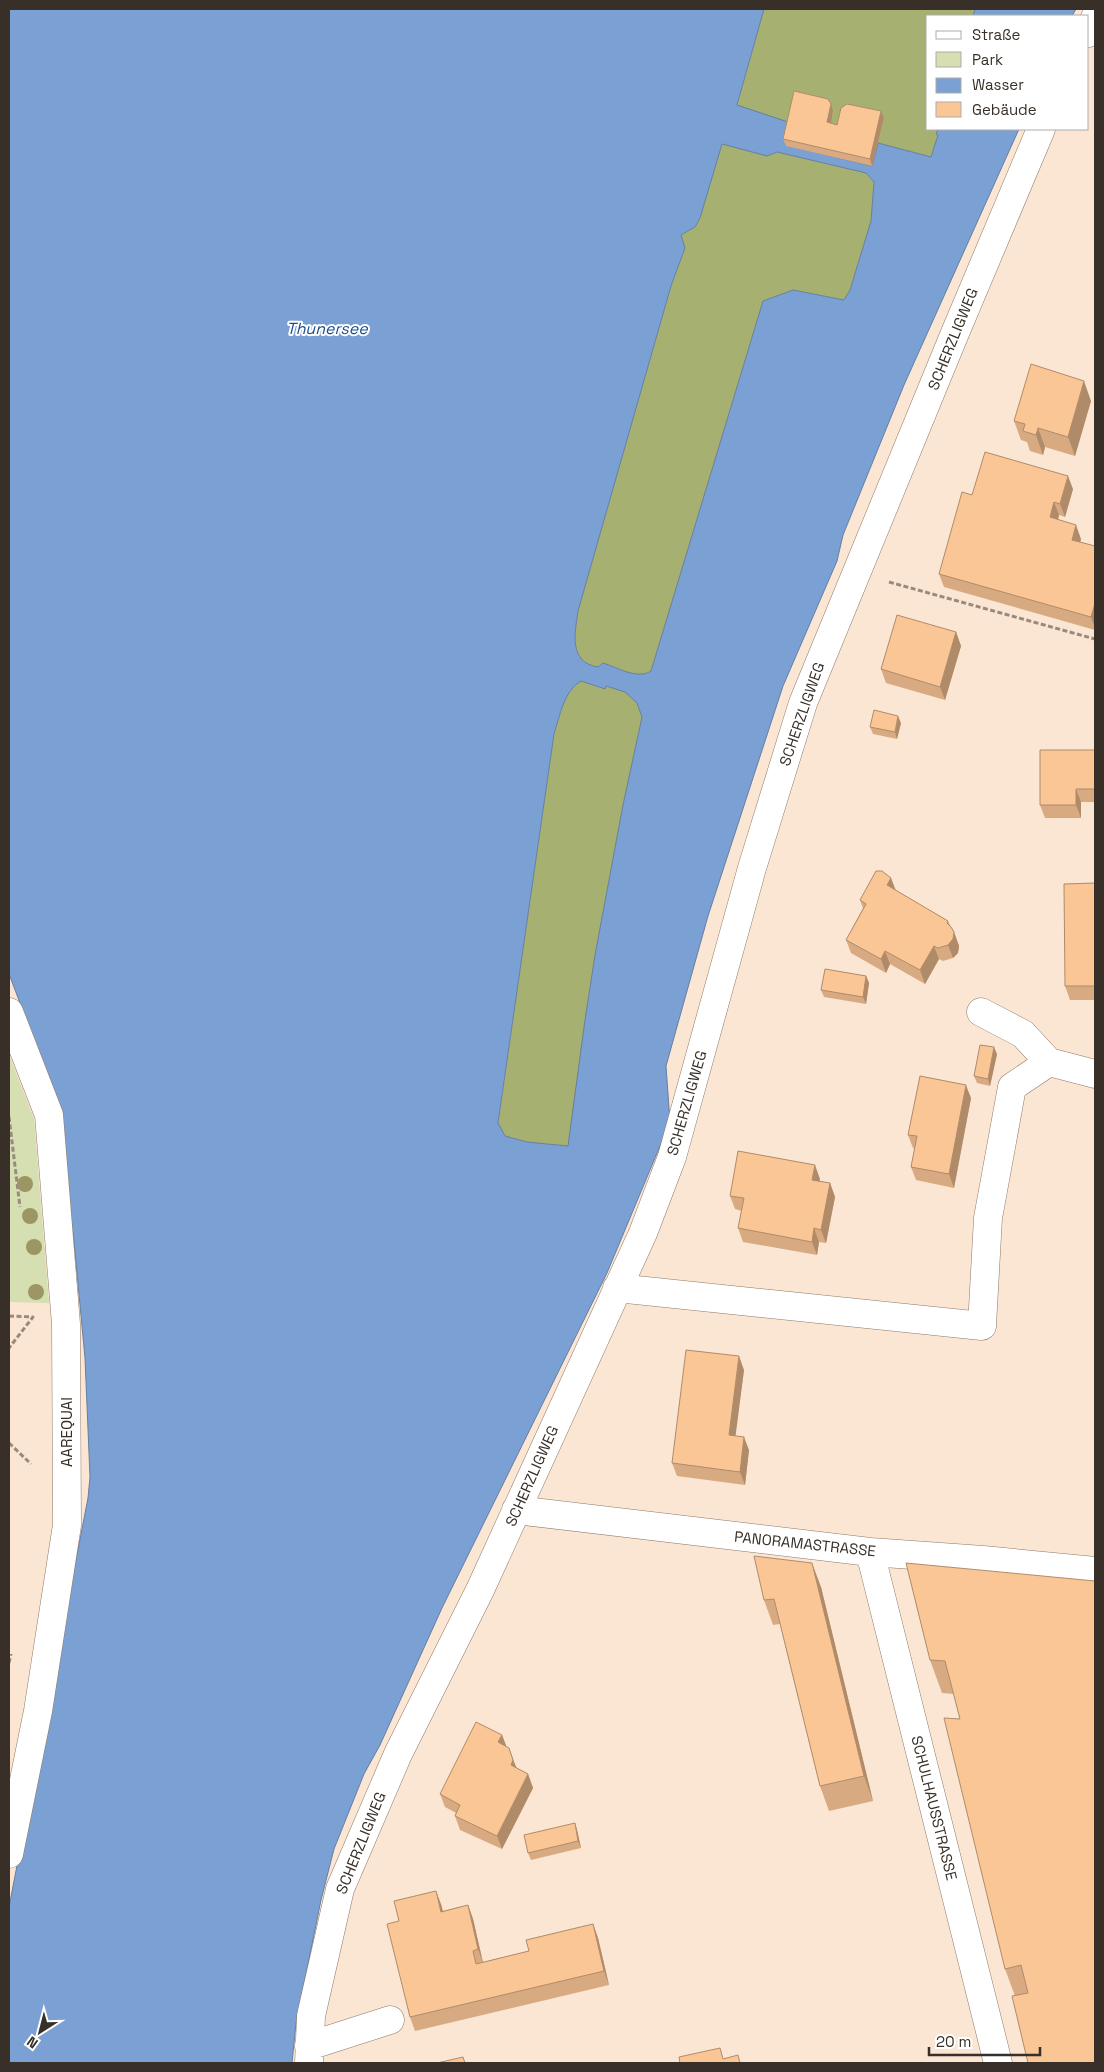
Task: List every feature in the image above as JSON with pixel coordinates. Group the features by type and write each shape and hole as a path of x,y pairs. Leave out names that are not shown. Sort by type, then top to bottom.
{"street":[{"path":"1089,31 1095,18"},
{"name":"SCHERZLIGWEG","path":"309,2054 311,2016 340,1889 398,1754 480,1590 643,1233 672,1157 752,868 803,703 1041,130"},
{"name":"AAREQUAI","path":"9,1012 49,1115 66,1324 67,1516 38,1711 9,1854"},
{"path":"981,1012 1023,1034 1049,1062 1095,1074"},
{"path":"617,1288 982,1326 988,1218 1012,1087 1049,1062"},
{"name":"PANORAMASTRASSE","path":"516,1510 870,1552 983,1560 1095,1571"},
{"name":"SCHULHAUSSTRASSE","path":"870,1552 998,2063"},
{"path":"309,2054 390,2020"}],"path":[{"path":"858,573 1095,640"},
{"path":"9,1117 21,1213"},
{"path":"32,1308 34,1326"},
{"path":"9,1316 33,1317"},
{"path":"9,1348 33,1317"},
{"path":"9,1443 32,1464"},
{"path":"33,1474 32,1464 34,1456"},
{"path":"9,1663 11,1653"}],"green space":[{"path":"764,9 975,9 973,15 926,15 926,130 938,130 936,134 938,135 931,157 878,143 872,166 786,145 737,106"},
{"path":"722,143 767,156 777,152 866,173 874,182 871,221 850,290 844,300 793,290 763,301 651,671 640,674 634,673 603,663 598,667 588,664 578,653 575,637 578,611 671,286 685,248 681,235 695,227 700,218"},
{"path":"581,681 604,689 606,686 625,692 637,703 642,717 623,805 595,955 569,1146 527,1142 505,1136 498,1124 554,734 570,691"},
{"path":"9,1055 34,1119 49,1303 9,1302"}],"water":[{"name":"Thunersee","path":"9,9 764,9 737,105 791,123 786,145 872,166 878,143 931,157 938,135 936,134 938,130 1019,130 904,385 843,535 837,561 783,686 708,916 666,1066 670,1122 607,1273 442,1608 380,1745 364,1774 334,1849 321,1900 296,2023 292,2063 9,2063 9,1907 88,1498 90,1477 85,1358 74,1241 52,1087 9,974","holes":["722,144 767,156 777,152 866,173 874,182 871,221 850,290 844,300 793,290 763,301 651,671 640,674 620,670 603,663 598,667 588,664 578,653 576,645 578,611 671,286 685,248 681,235 695,227 700,218","581,681 605,689 606,686 625,692 637,703 642,717 623,805 595,955 568,1146 527,1142 505,1136 498,1123 554,734 567,697 575,685"]},
{"path":"975,9 1076,9 1073,15 973,15"}],"building":[{"path":"794,91 828,99 831,104 827,122 837,125 841,108 847,104 881,111 870,159 783,139"},
{"path":"1031,364 1084,381 1068,437 1038,428 1036,435 1023,431 1025,424 1014,421"},
{"path":"985,452 1068,476 1060,504 1054,502 1050,517 1076,525 1072,540 1095,546 1095,603 1091,617 939,574 962,492 972,495"},
{"path":"897,615 956,632 940,687 881,669"},
{"path":"874,710 898,716 895,732 870,727"},
{"path":"1040,750 1095,750 1095,789 1076,789 1076,805 1040,805"},
{"path":"876,871 882,871 891,878 887,885 948,921 947,923 954,932 953,939 948,945 938,948 934,946 920,970 885,951 881,959 846,940 866,904 860,900"},
{"path":"1095,883 1095,986 1065,986 1064,884"},
{"path":"825,969 866,976 863,997 821,990"},
{"path":"980,1045 994,1047 988,1079 974,1076"},
{"path":"920,1076 966,1085 949,1174 911,1167 917,1136 908,1135"},
{"path":"738,1151 815,1165 812,1180 830,1183 821,1230 814,1228 812,1242 738,1228 744,1198 730,1196"},
{"path":"686,1350 739,1356 729,1435 744,1437 740,1472 672,1463"},
{"path":"754,1556 812,1563 864,1776 820,1786 774,1599 764,1600"},
{"path":"906,1563 1095,1581 1095,2063 1028,2063 1012,1996 1028,1993 1021,1965 1005,1969 944,1718 960,1719 945,1661 930,1660"},
{"path":"476,1722 502,1735 498,1742 509,1748 513,1760 511,1765 528,1774 497,1836 455,1816 460,1805 440,1794"},
{"path":"575,1823 578,1841 528,1853 524,1835"},
{"path":"436,1891 441,1912 468,1905 478,1949 473,1951 476,1964 529,1951 526,1940 593,1924 604,1971 410,2017 387,1924 399,1921 394,1901"},
{"path":"720,2048 723,2059 738,2055 740,2063 680,2063 679,2057"},
{"path":"463,2057 465,2063 437,2063"}]}
